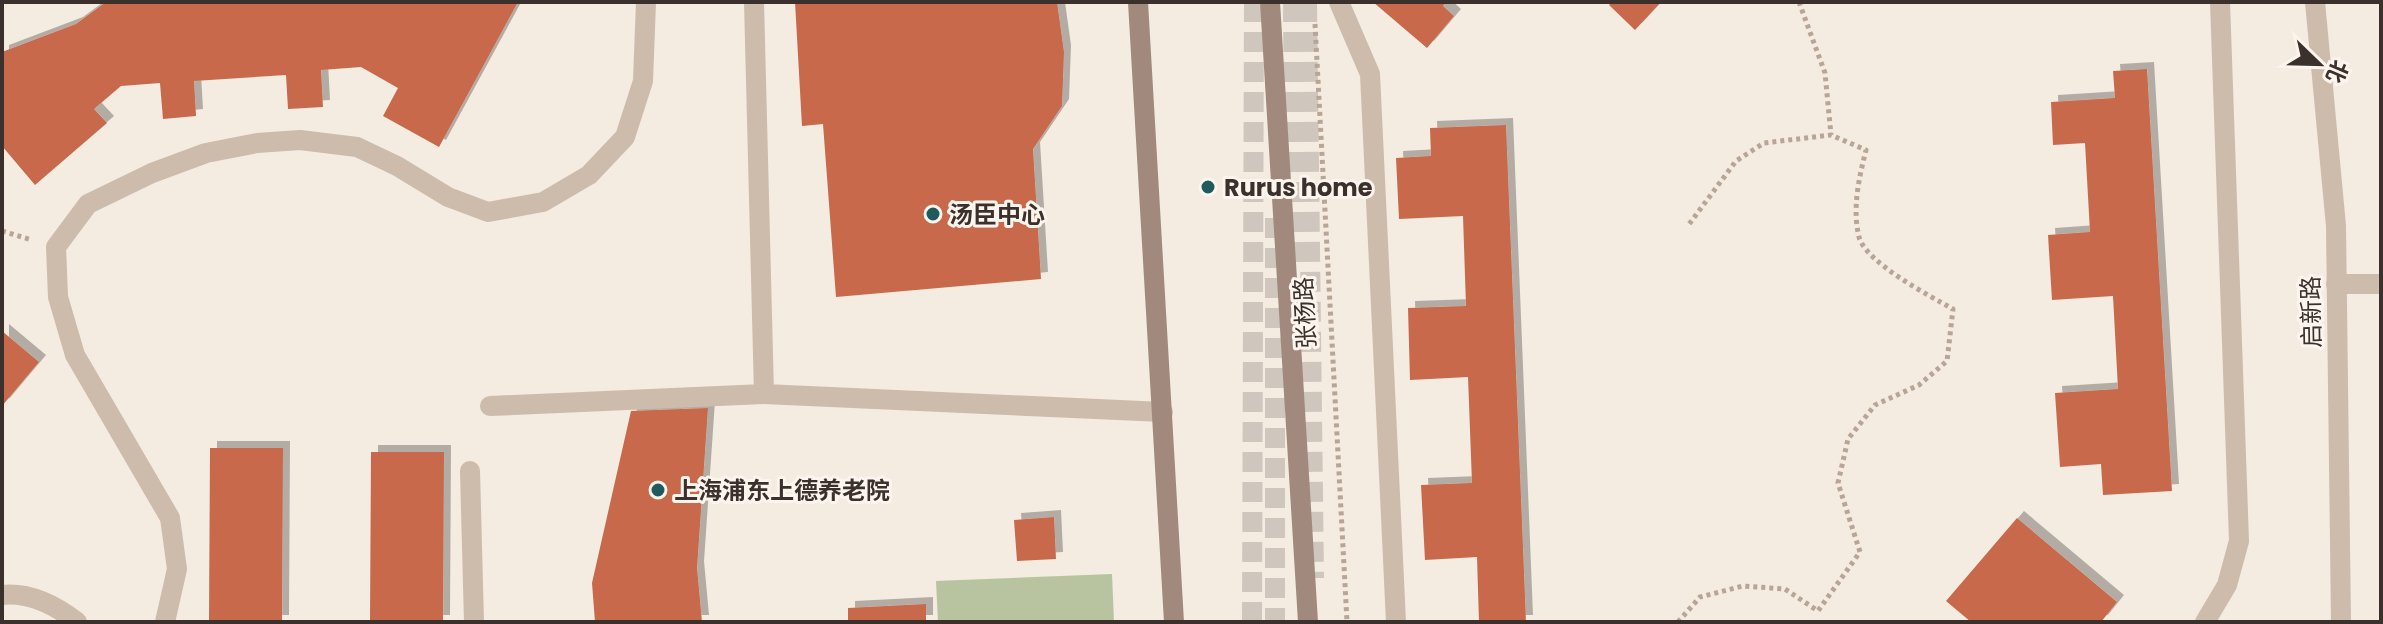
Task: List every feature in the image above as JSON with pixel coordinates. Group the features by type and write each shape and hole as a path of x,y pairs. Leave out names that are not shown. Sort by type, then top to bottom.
{"main road":[{"path":"1138,2 1174,622"},
{"name":"张杨路","path":"1270,2 1308,622"}],"street":[{"path":"165,622 177,569 170,518 75,355 58,297 56,247 88,204 152,173 206,153 257,143 300,140 357,147 397,166 448,197 488,212 543,202 589,175 625,137 643,81 646,2"},
{"path":"754,2 764,394"},
{"path":"1339,2 1370,74 1396,622"},
{"path":"2205,622 2227,585 2239,541 2220,2"},
{"name":"启新路","path":"2315,2 2336,226 2341,622"},
{"path":"2336,284 2381,284"},
{"path":"490,406 764,394 1163,412"},
{"path":"470,471 474,622"},
{"path":"2,595 15,593 56,605 77,622"}],"path":[{"path":"1799,2 1825,73 1831,135"},
{"name":"张杨路","path":"1314,14 1347,622"},
{"path":"1678,622 1700,597 1743,586 1785,589 1818,611 1860,552 1838,483 1848,439 1875,405 1919,385 1947,361 1953,309 1886,268 1859,240 1856,193 1866,150 1831,135 1764,143 1736,161 1687,227"}],"green space":[{"path":"1112,574 1114,622 938,622 936,581"}],"building":[{"path":"106,2 518,2 439,147 383,116 398,88 361,67 321,70 323,107 288,109 286,75 194,81 196,116 163,119 160,83 121,86 94,109 107,123 35,185 2,146 2,52 76,24"},
{"name":"汤臣中心","path":"795,2 1057,2 1064,52 1062,106 1033,149 1041,279 836,297 823,124 802,126"},
{"path":"1373,2 1446,2 1443,6 1454,16 1427,48"},
{"path":"1612,2 1661,2 1635,30 1609,5"},
{"path":"2147,69 2172,491 2103,495 2101,464 2060,467 2055,393 2118,389 2113,296 2052,300 2048,235 2090,232 2085,143 2053,145 2051,102 2115,98 2113,71"},
{"path":"1506,125 1526,622 1479,622 1477,557 1425,560 1421,485 1472,483 1468,377 1410,380 1408,308 1466,306 1463,216 1399,219 1396,158 1431,156 1430,128"},
{"path":"2,331 39,362 2,406"},
{"name":"上海浦东上德养老院","path":"708,408 697,568 702,622 595,622 592,583 631,411"},
{"path":"210,448 283,448 282,622 209,622"},
{"path":"371,452 444,452 443,622 370,622"},
{"path":"1054,517 1056,559 1017,561 1014,520"},
{"path":"2017,518 2117,602 2101,622 1971,622 1946,601"},
{"path":"926,604 926,622 848,622 848,608"}],"tunnel":[{"path":"1252,622 1254,2"},
{"path":"1293,2 1295,266"},
{"path":"1307,2 1314,578"},
{"path":"1275,218 1275,622"}],"place":[{"name":"Rurus home","path":"1208,187"},
{"name":"汤臣中心","path":"933,214"},
{"name":"上海浦东上德养老院","path":"658,490"}]}
